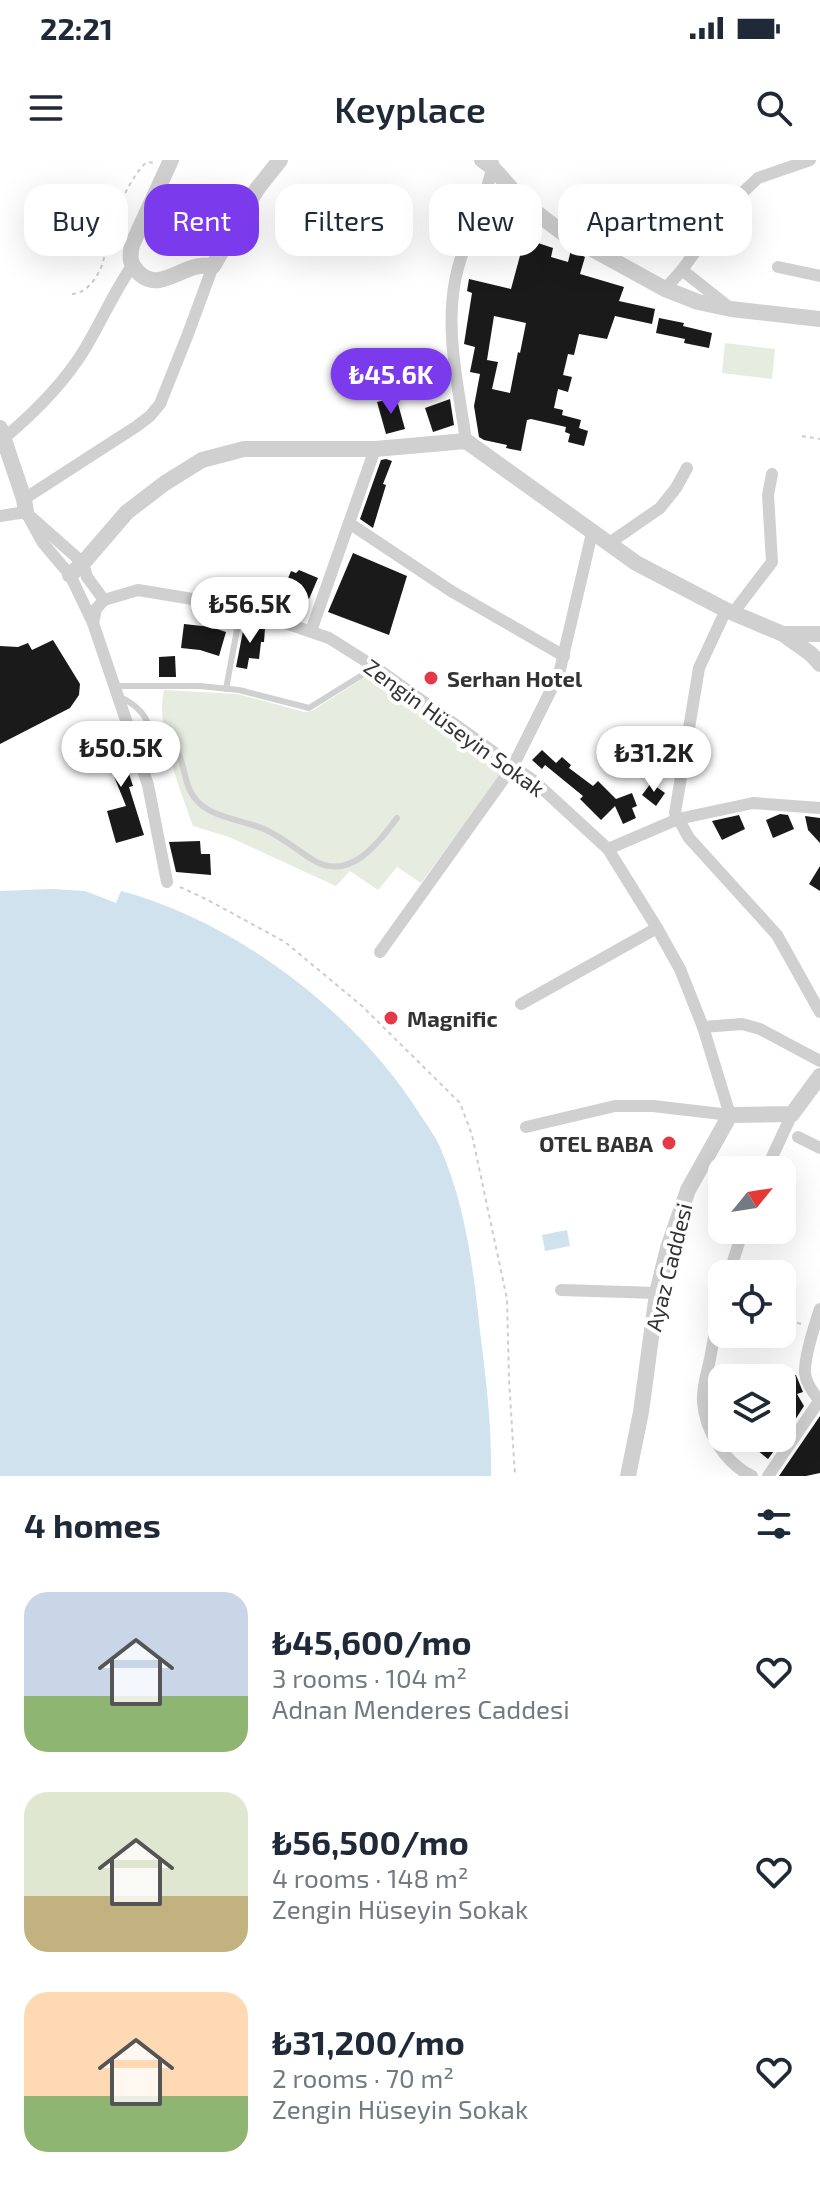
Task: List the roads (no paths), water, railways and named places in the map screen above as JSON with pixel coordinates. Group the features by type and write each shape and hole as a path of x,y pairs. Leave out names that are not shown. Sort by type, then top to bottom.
{"street":[{"path":"0,516 25,506 150,416 164,394 213,266 257,189 280,160"},
{"path":"665,289 713,227 758,178 810,160"},
{"path":"489,162 526,205 563,233 665,289 698,302 731,309 820,319"},
{"path":"466,441 452,343 451,314 455,280 489,162"},
{"path":"169,164 132,245 132,266 145,278 156,280 197,266 213,266"},
{"path":"93,623 96,609 104,600 87,577 43,543 25,506 2,433 25,421 84,350 132,266"},
{"path":"778,267 820,276"},
{"path":"682,270 731,309"},
{"path":"77,569 127,512 202,460 244,449 375,449 466,441 636,563 730,612 783,634 820,664"},
{"path":"311,631 375,449"},
{"path":"608,544 660,508 687,468"},
{"path":"772,474 768,495 772,562 730,612 699,668 675,813 689,838 777,935 820,1012"},
{"path":"349,523 451,591 564,656"},
{"path":"380,952 513,766 559,674 592,533"},
{"path":"77,569 148,785 167,882"},
{"name":"Zengin Hüseyin Sokak","path":"104,600 138,590 241,608 329,638 375,667 534,781 608,849 657,928 680,969 703,1027 730,1115"},
{"path":"783,634 820,634"},
{"path":"608,849 678,819 753,803 820,808"},
{"path":"521,1004 657,928"},
{"path":"703,1027 742,1024 760,1029 820,1061"},
{"path":"772,1156 792,1114 820,1076"},
{"path":"526,1127 615,1106 653,1106 730,1115 792,1114"},
{"name":"Ayaz Caddesi","path":"628,1476 641,1412 657,1293 668,1248 688,1190 730,1115"},
{"path":"798,1137 820,1148"},
{"path":"561,1290 657,1293"},
{"path":"768,1476 820,1401 805,1371 820,1309"},
{"path":"712,1348 703,1402 709,1426 732,1472 752,1476"}],"lane":[{"path":"226,689 241,608"},
{"path":"117,691 200,686 309,708 375,667"},
{"path":"117,691 145,714 153,737 166,739 175,745 189,791 201,805 267,830 316,862 329,866 347,865 362,858 376,846 397,818"}],"water":[{"path":"0,891 85,891 116,903 121,891 164,905 208,925 291,977 329,1008 364,1042 395,1079 438,1143 462,1215 486,1385 491,1476 0,1476"},
{"path":"567,1230 570,1246 545,1251 542,1235"}],"place":[{"name":"Serhan Hotel","path":"431,678"},
{"name":"Magnific","path":"391,1018"},
{"name":"OTEL BABA","path":"669,1143"}]}
